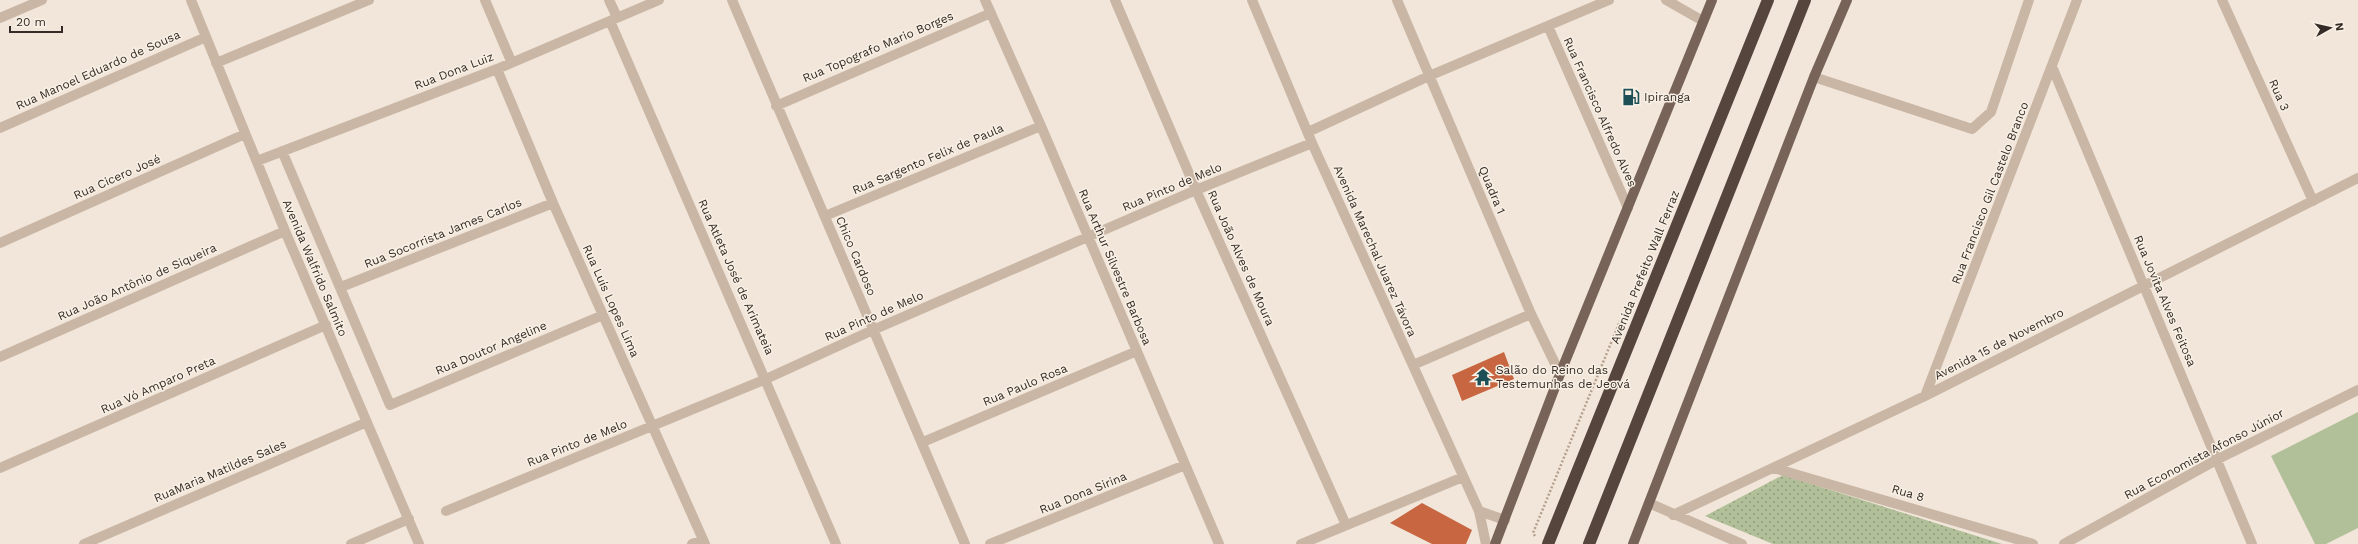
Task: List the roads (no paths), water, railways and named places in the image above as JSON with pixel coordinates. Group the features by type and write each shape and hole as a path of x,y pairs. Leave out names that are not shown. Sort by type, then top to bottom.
{"highway":[{"name":"Avenida Prefeito Wall Ferraz","path":"1548,544 1768,0"},
{"path":"1589,544 1805,0"}],"main road":[{"path":"1495,544 1560,374 1712,0"},
{"path":"1633,544 1814,77 1847,0"}],"street":[{"path":"0,18 42,0"},
{"name":"Avenida Walfrido Salmito","path":"191,0 285,231 419,544"},
{"path":"216,63 354,3 369,0"},
{"path":"485,0 511,61"},
{"name":"Rua Atleta José de Arimateia","path":"609,0 613,19 836,544"},
{"name":"Rua Dona Luiz","path":"257,161 496,69 511,61 659,0"},
{"name":"Chico Cardoso","path":"732,0 776,106 923,442 965,544"},
{"name":"Rua Arthur Silvestre Barbosa","path":"985,0 1041,126 1219,544"},
{"name":"Rua João Alves de Moura","path":"1115,0 1196,190 1346,525"},
{"name":"Avenida Marechal Juarez Távora","path":"1252,0 1312,143 1463,476 1478,511 1486,544"},
{"name":"Quadra 1","path":"1397,0 1531,314 1560,374"},
{"path":"1308,132 1429,76 1610,0"},
{"path":"1666,0 1703,21"},
{"path":"1814,77 1972,129 1991,112 2029,0"},
{"name":"Rua Francisco Gil Castelo Branco","path":"1925,396 2053,69 2077,0"},
{"name":"Rua 3","path":"2222,0 2313,201"},
{"name":"Rua Topografo Mario Borges","path":"776,106 991,13"},
{"name":"Rua Francisco Alfredo Alves","path":"1548,26 1628,208"},
{"name":"Rua Manoel Eduardo de Sousa","path":"0,128 206,37"},
{"name":"Rua Luís Lopes Lima","path":"496,69 553,203 704,542"},
{"name":"Rua Jovita Alves Feitosa","path":"2053,69 2218,459 2252,544"},
{"name":"Rua Sargento Felix de Paula","path":"825,216 1041,126"},
{"name":"Rua Cicero José","path":"0,243 245,134"},
{"name":"Rua Pinto de Melo","path":"446,511 766,379 873,330 1087,237 1196,190 1312,143"},
{"path":"282,151 341,287"},
{"name":"Avenida 15 de Novembro","path":"1673,515 1925,396 2358,178"},
{"name":"Rua Socorrista James Carlos","path":"341,287 553,203"},
{"name":"Rua João Antônio de Siqueira","path":"0,357 285,231"},
{"name":"Rua Doutor Angeline","path":"341,287 390,405 603,315"},
{"path":"1413,365 1531,314"},
{"name":"Rua Vó Amparo Preta","path":"0,468 326,325"},
{"name":"Rua Paulo Rosa","path":"923,442 1137,351"},
{"name":"Rua Economista Afonso Júnior","path":"2064,544 2218,459 2358,390"},
{"name":"RuaMaria Matildes Sales","path":"84,544 366,422"},
{"name":"Rua Dona Sirina","path":"990,544 1185,465"},
{"name":"Rua 8","path":"1774,468 2033,544"},
{"path":"1301,544 1463,476"},
{"path":"1649,503 1673,515 1742,544"},
{"path":"1478,511 1505,520"},
{"path":"350,544 408,519"},
{"path":"692,544 704,542"}],"place":[{"name":"Ipiranga","path":"1631,97"},
{"name":"Salão do Reino das Testemunhas de Jeová","path":"1483,377"}]}
